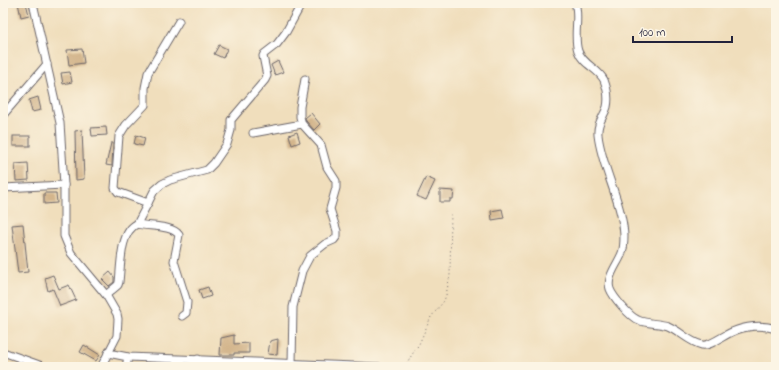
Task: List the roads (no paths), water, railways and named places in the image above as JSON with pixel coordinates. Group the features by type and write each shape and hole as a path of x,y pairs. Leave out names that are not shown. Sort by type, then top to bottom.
{"street":[{"path":"34,3 59,118 64,185 63,227 67,245 71,253 106,296 117,314 117,336 101,367"},
{"path":"106,296 120,282 121,253 124,242 133,226 137,224 154,191 162,184 170,180 207,170 214,163 227,144 231,130 231,120 267,76 263,56 264,54 277,44 286,32 302,3"},
{"path":"575,3 577,7 576,30 578,50 582,59 603,79 608,93 607,107 599,122 598,134 602,156 619,211 624,235 623,251 611,275 609,289 628,313 637,320 668,327 695,343 704,346 732,331 748,327 768,326 776,329"},
{"path":"148,203 116,190 119,136 126,125 145,106 144,88 148,73 179,21"},
{"path":"3,115 6,107 47,64"},
{"path":"292,364 293,307 302,271 310,256 325,244 334,240 337,236 337,231 330,209 336,188 336,181 327,167 321,145 302,124 300,107 305,79"},
{"path":"253,133 302,124"},
{"path":"3,188 64,185"},
{"path":"137,224 170,229 176,231 179,235 174,261 187,302 186,313 182,316"},
{"path":"3,352 45,367"},
{"path":"108,353 128,357 197,365 292,364 379,367"},
{"path":"126,367 128,357"}]}
